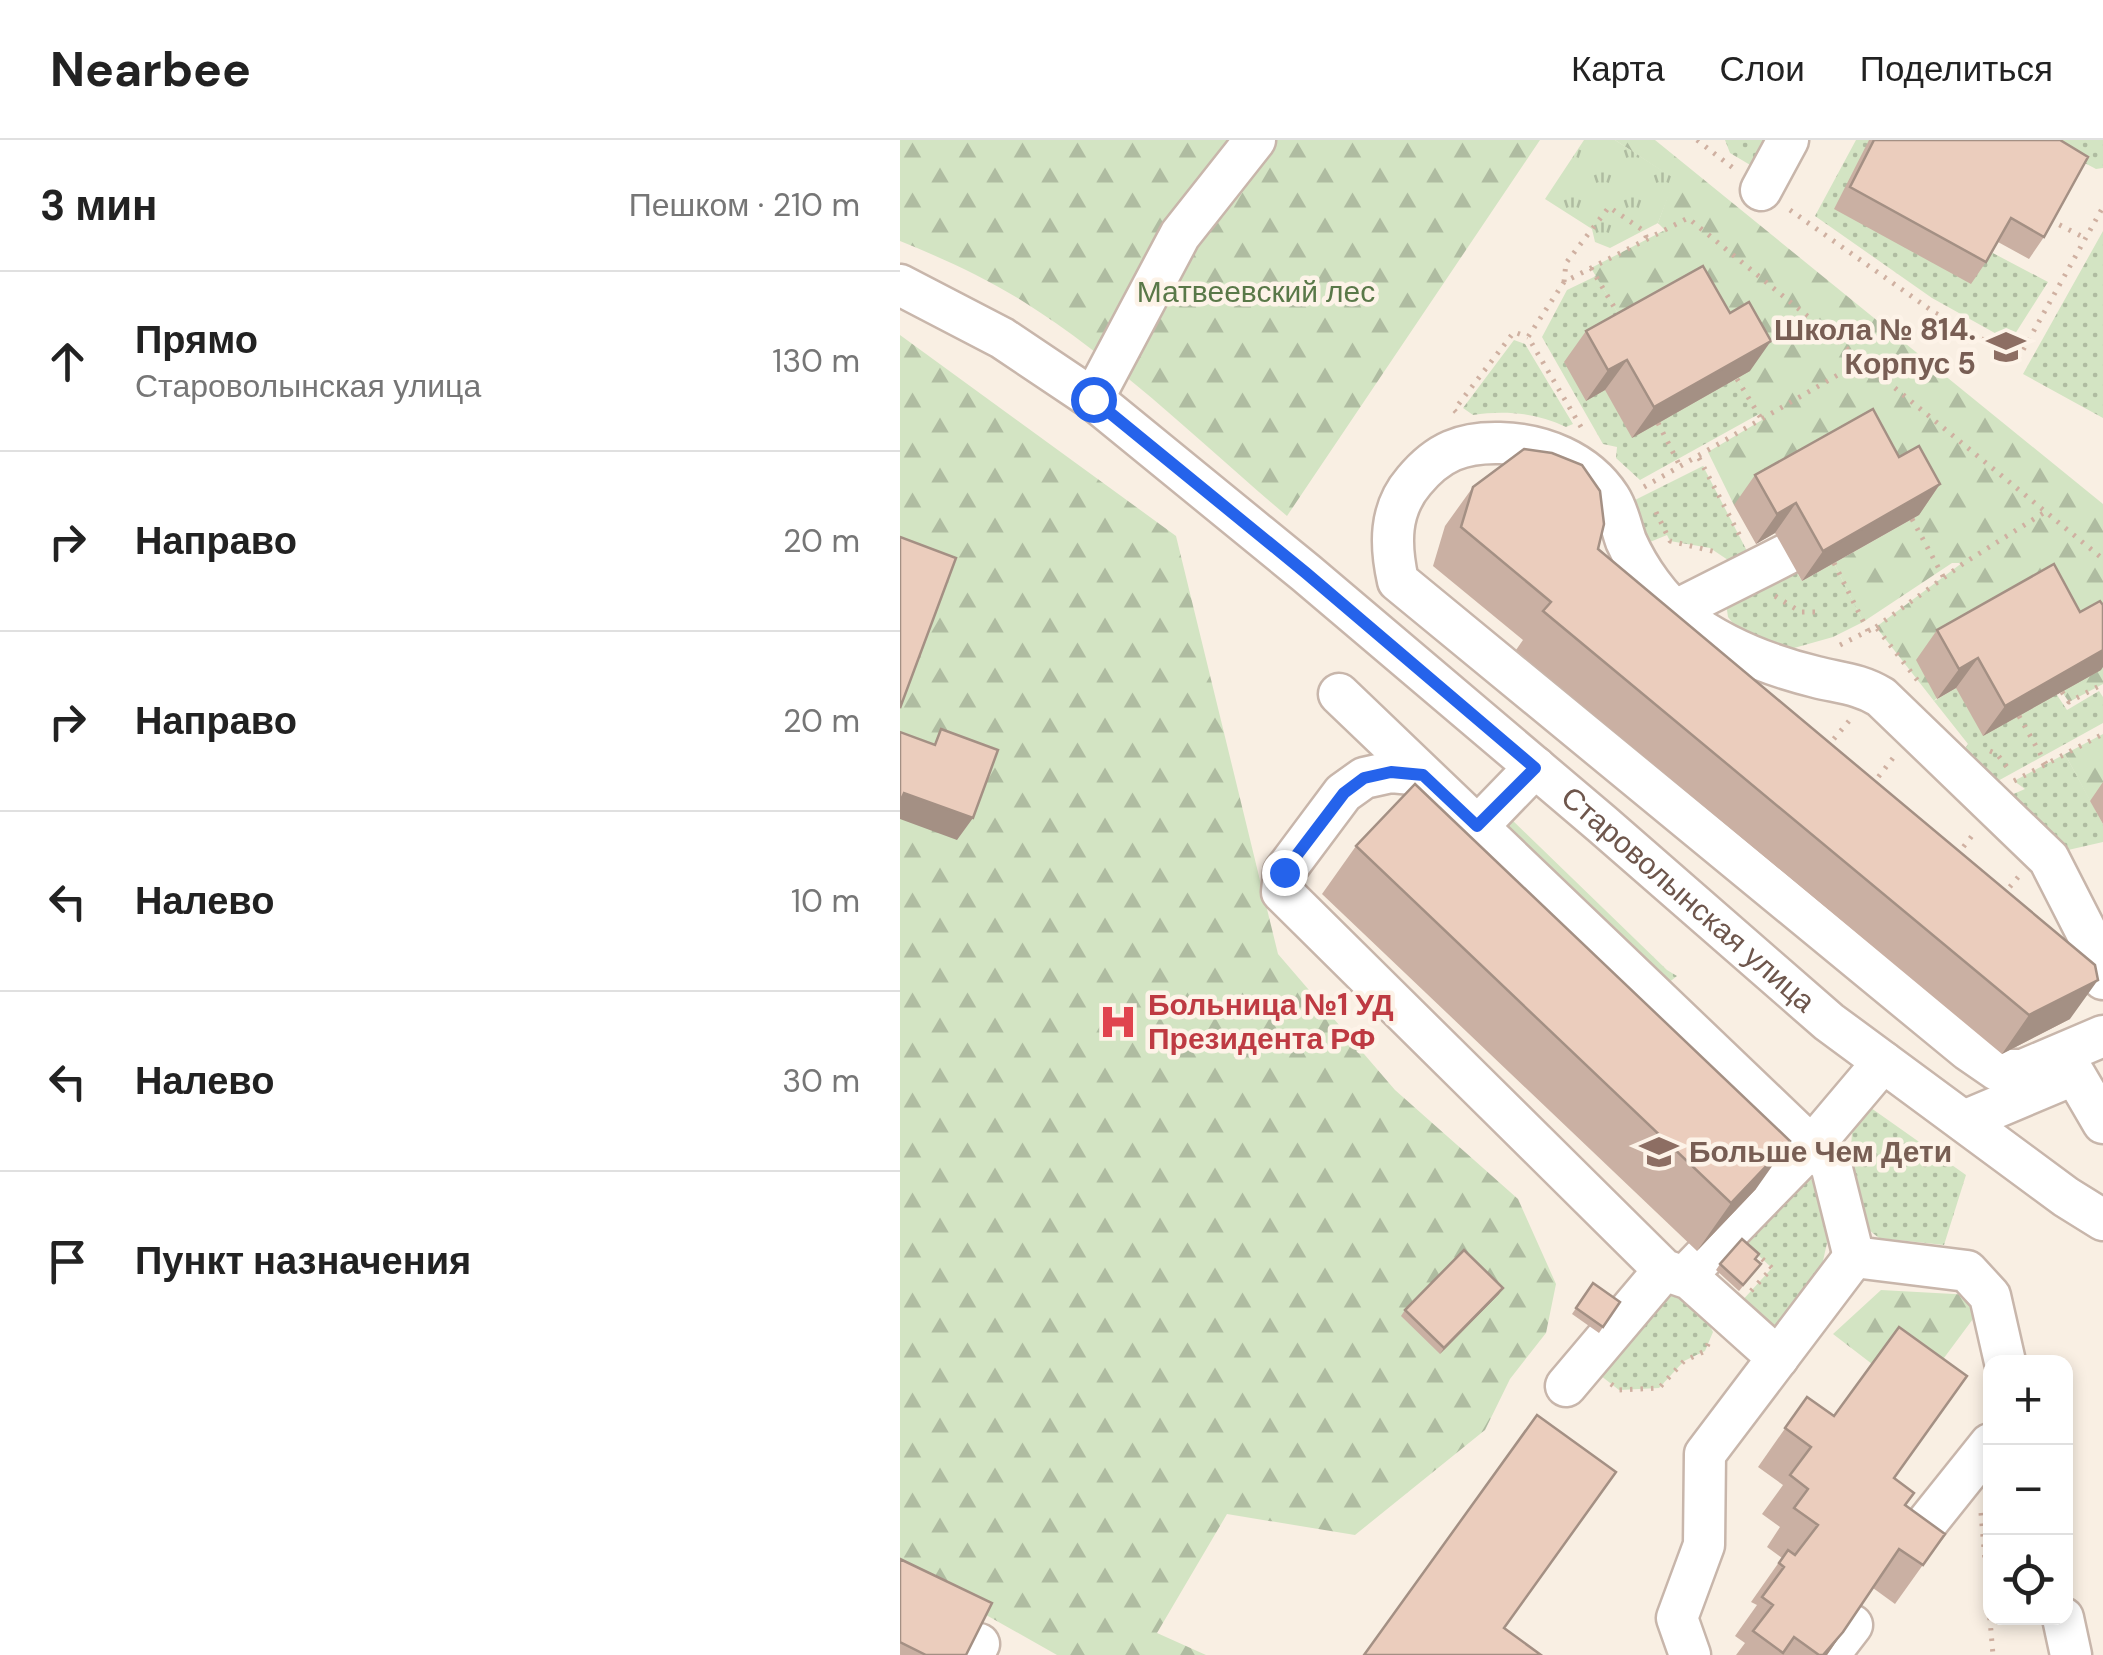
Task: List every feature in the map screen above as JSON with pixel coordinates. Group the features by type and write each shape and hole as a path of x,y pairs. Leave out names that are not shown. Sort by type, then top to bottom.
{"street":[{"path":"1093,399 1180,235 1254,140"},
{"path":"1761,190 1788,140"},
{"name":"Староволынская улица","path":"900,285 1002,338 1093,399 1306,573 1829,1022 2066,1197 2103,1220"},
{"path":"2103,979 2099,956 2049,859 1864,686 1772,664 1728,644 1676,610 1653,586 1628,545 1611,499 1594,480 1557,453 1524,443 1457,446 1431,461 1403,494 1393,524 1392,553 1398,581 1968,1050 1997,1070 2023,1070 2103,1036"},
{"path":"1676,610 1767,553"},
{"path":"1339,694 1831,1165 1854,1257"},
{"path":"1477,826 1535,768"},
{"path":"1423,775 1391,772 1364,778 1344,793 1284,872 1282,892 1677,1274 1719,1321 1778,1358"},
{"path":"1576,1375 1677,1274 1694,1266 1812,1146 1884,1062"},
{"path":"1964,1121 2089,1069 2103,1122"},
{"path":"1690,1655 1677,1618 1704,1544 1704,1454 1854,1257"},
{"path":"1854,1257 1967,1271 1990,1296 2003,1355"},
{"path":"1898,1559 1983,1453"},
{"path":"2065,1625 2071,1655"}],"path":[{"path":"1697,140 1935,313 2018,359 2103,207"},
{"path":"1528,338 1564,282 1566,263 1609,207 1644,231 1647,239"},
{"path":"1564,282 1688,218 2103,559"},
{"path":"2050,220 2086,238"},
{"path":"1591,268 1626,327"},
{"path":"1462,416 1454,410 1514,332 1528,338 1587,437"},
{"path":"1648,494 1644,487 1862,361"},
{"path":"1737,378 1762,420"},
{"path":"1658,423 1680,468"},
{"path":"1699,458 1767,553"},
{"path":"1654,508 1670,540 1710,548 1720,555"},
{"path":"1876,627 2045,512"},
{"path":"1912,519 1944,578"},
{"path":"1834,563 1868,631"},
{"path":"2062,692 2069,702 2103,684"},
{"path":"1821,754 1854,716"},
{"path":"2019,716 2046,764"},
{"path":"2003,788 2103,734"},
{"path":"1868,790 1900,748"},
{"path":"1952,862 1984,820"},
{"path":"1998,901 2020,875"},
{"path":"1576,1375 1619,1390 1658,1388 1684,1360 1705,1351 1719,1321 1772,1268 1753,1250"},
{"path":"1988,1535 1993,1655"}],"green space":[{"name":"Матвеевский лес","path":"900,140 1540,140 1287,516 1126,377 1059,325 994,285 900,241"},
{"path":"1584,140 1615,140 1675,179 1658,223 1610,248 1595,242 1592,229 1545,199"},
{"path":"1615,140 1655,140 2103,504 2103,684 2069,702 2062,692 2032,595 1934,701 1876,627 1962,563 1952,563 1863,622 1834,563 1919,515 1734,505 1708,452 1762,420 1737,379 1626,327 1591,268 1665,230 1658,223 1674,179"},
{"path":"1725,140 1766,140 1757,169 1730,153"},
{"path":"1856,140 1869,140 1989,251 2048,282 2015,334 2002,337 1932,298 1815,216"},
{"path":"2056,140 2103,140 2103,168 2096,169 2053,146"},
{"path":"2103,231 2103,418 2023,374"},
{"path":"1596,276 1626,327 1605,390 1737,379 1759,414 1640,480 1616,458 1617,447 1603,444 1542,337 1567,290"},
{"name":"Больница №1 УД Президента РФ","path":"900,335 1176,536 1278,954 1395,1090 1518,1199 1556,1284 1546,1333 1510,1379 1485,1430 1355,1535 1227,1514 1157,1633 1206,1655 1057,1655 900,1562"},
{"path":"1514,340 1525,344 1573,424 1566,427 1521,414 1473,415 1463,408"},
{"path":"1703,466 1747,551 1731,562 1710,548 1670,541 1667,535 1650,542 1631,502"},
{"path":"1834,563 1863,622 1833,637 1794,648 1738,630 1728,617 1726,603 1794,568 1802,581"},
{"path":"1956,688 2057,695 2067,710 2099,691 2103,697 2103,723 1996,782 1963,752 1968,744 1934,701"},
{"path":"2103,734 2103,794 2090,801 2065,754"},
{"path":"2065,754 2103,824 2103,842 2055,853 2011,795 2025,789 2014,781"},
{"path":"1509,817 1677,976 1653,995 1487,837"},
{"path":"1854,1096 1966,1175 1944,1245 1879,1238 1859,1222 1850,1168"},
{"path":"1807,1176 1825,1192 1827,1243 1819,1279 1778,1331 1740,1303 1772,1268 1743,1241"},
{"path":"1881,1290 1990,1296 1915,1397 1833,1334"},
{"path":"1672,1296 1691,1305 1709,1325 1713,1332 1705,1351 1684,1361 1659,1388 1619,1390 1591,1368 1646,1302"}],"building":[{"path":"1874,140 2060,140 2088,157 2044,237 2011,218 1986,262 1850,187"},
{"path":"1703,266 1730,313 1749,302 1771,341 1654,407 1627,360 1608,370 1586,331"},
{"path":"1873,409 1899,457 1919,446 1940,484 1823,551 1796,503 1777,514 1755,475"},
{"path":"1524,449 1552,453 1582,465 1600,491 1604,524 1598,549 2095,965 2098,980 2029,1015 1543,611 1551,602 1461,527 1473,487"},
{"path":"900,537 956,558 900,708"},
{"path":"2054,564 2080,612 2100,601 2103,605 2103,650 2005,706 1978,658 1959,669 1937,630"},
{"path":"941,729 998,750 973,818 904,793 900,803 900,732 935,745"},
{"path":"1415,784 1790,1141 1731,1203 1356,846"},
{"path":"1742,1239 1759,1254 1755,1259 1761,1264 1743,1285 1720,1264"},
{"path":"1464,1250 1503,1288 1444,1348 1405,1310"},
{"path":"1593,1283 1620,1302 1603,1327 1576,1308"},
{"path":"1899,1327 1967,1376 1894,1478 1914,1493 1905,1505 1945,1534 1923,1565 1899,1549 1823,1655 1794,1637 1783,1653 1753,1631 1773,1605 1762,1597 1784,1567 1779,1563 1788,1550 1795,1555 1818,1525 1794,1508 1808,1489 1790,1475 1811,1447 1785,1428 1807,1397 1834,1416"},
{"path":"1537,1415 1616,1472 1504,1628 1541,1655 1364,1655"},
{"path":"900,1559 992,1603 966,1655 926,1655 900,1642"}],"place":[{"name":"Школа № 814. Корпус 5","path":"2006,347"},
{"name":"Больница №1 УД Президента РФ","path":"1118,1022"},
{"name":"Больше Чем Дети","path":"1659,1152"}],"route":[{"path":"1093,399 1535,768 1477,826 1423,775 1391,772 1364,778 1344,793 1284,872"}]}
